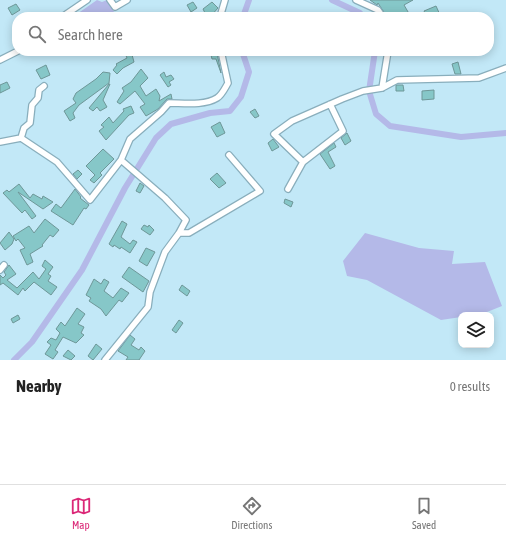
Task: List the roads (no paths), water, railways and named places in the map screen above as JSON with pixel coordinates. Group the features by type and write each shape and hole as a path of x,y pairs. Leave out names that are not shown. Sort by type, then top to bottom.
{"street":[{"path":"69,12 87,0"},
{"path":"110,0 116,7 126,0"},
{"path":"221,12 225,0"},
{"path":"356,0 379,12"},
{"path":"0,60 12,54"},
{"path":"0,142 21,138 57,162 90,200 121,160 130,139 169,103 200,102 216,98 223,92 228,83 222,56"},
{"path":"382,88 387,56"},
{"path":"303,162 274,134 292,121 363,91 382,88 397,80 479,78 506,68"},
{"path":"21,138 24,128 30,123 32,105 38,98 39,90 44,86"},
{"path":"288,189 303,162 343,131 330,104"},
{"path":"179,233 189,233 260,191 229,156"},
{"path":"105,360 148,307 150,292 165,252 179,233 186,220 165,198 121,160"}],"water":[{"path":"97,0 102,2 107,0 114,12 80,12"},
{"path":"365,233 419,248 454,251 452,264 485,262 502,306 487,312 458,312 458,317 441,320 367,280 347,276 343,261"}],"waterway":[{"path":"245,12 249,0"},
{"path":"332,0 358,12"},
{"path":"14,360 32,342 82,270 125,188 156,138 171,124 210,113 230,111 241,97 249,72 244,56"},
{"path":"374,56 369,91 376,114 390,126 461,137 506,133"}]}
